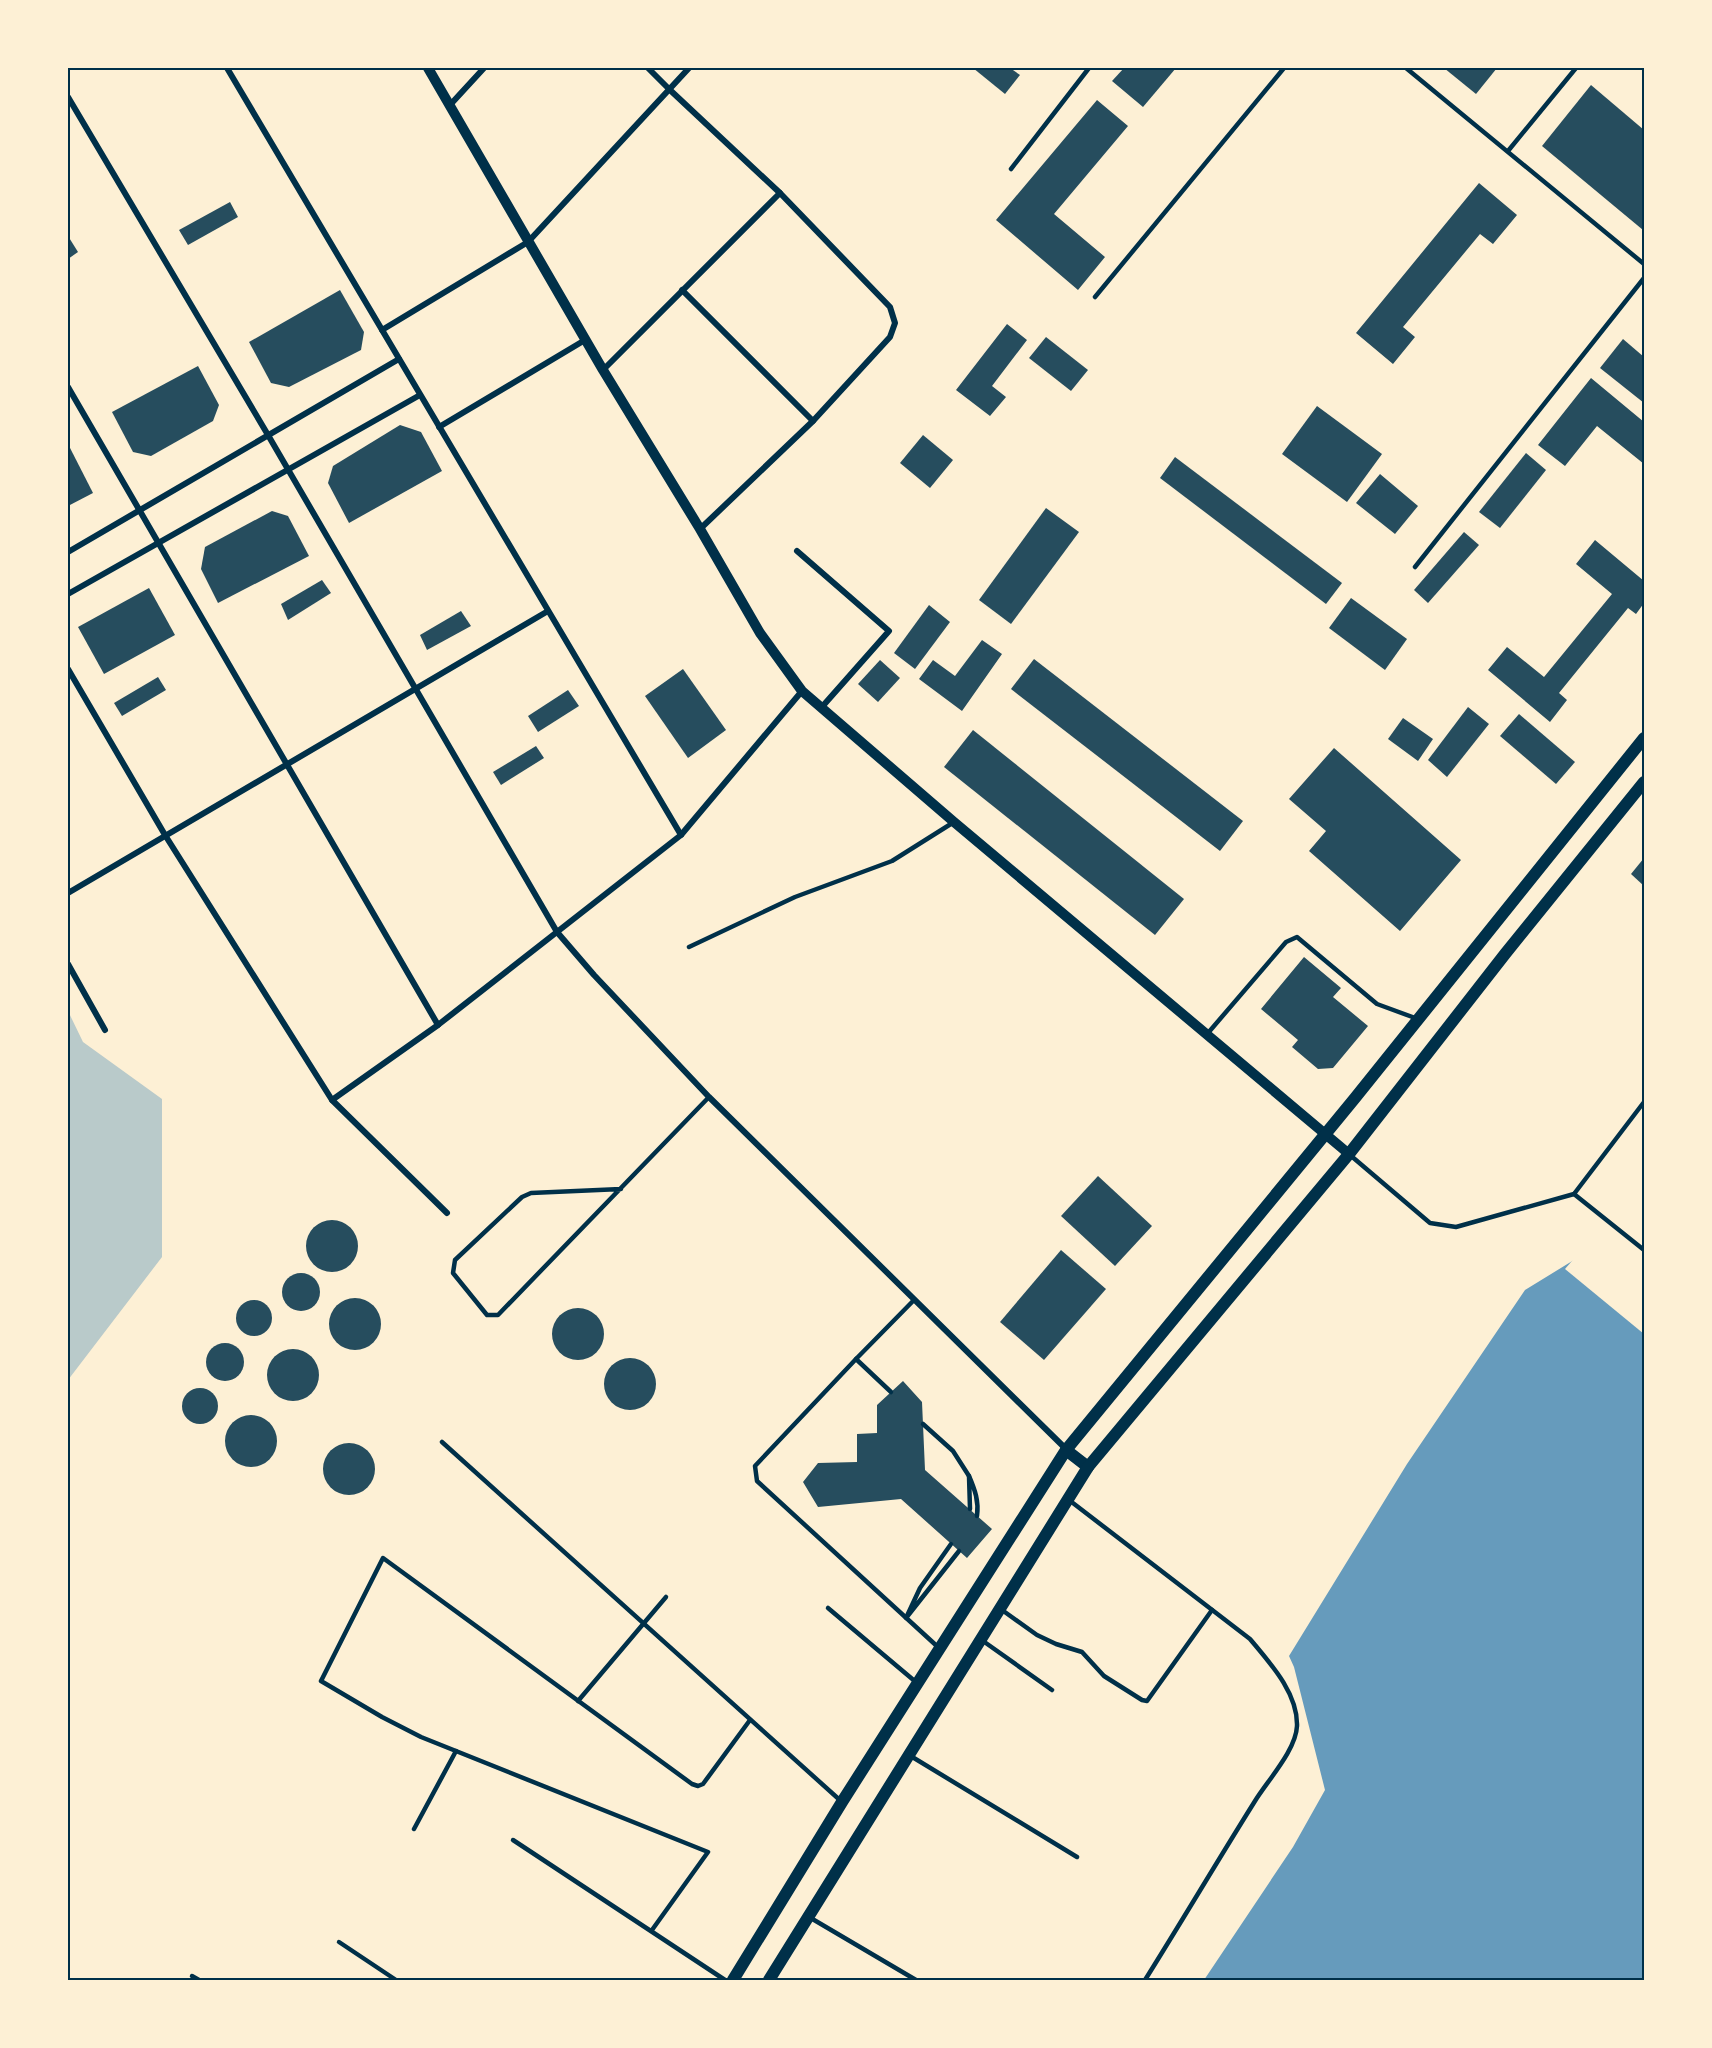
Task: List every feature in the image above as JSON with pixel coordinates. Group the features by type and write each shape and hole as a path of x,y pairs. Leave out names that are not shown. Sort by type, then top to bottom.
{"main road":[{"path":"733,1980 842,1802 1066,1450 1325,1134 1644,738"},
{"path":"769,1980 1088,1467 1349,1154 1505,954 1644,782"},
{"path":"1066,1450 1088,1467"}],"street":[{"path":"227,68 681,835"},
{"path":"428,68 585,340 700,529 760,633 802,691 1349,1154"},
{"path":"450,105 484,68"},
{"path":"648,68 780,193 890,307 895,323 890,337 813,421 700,529"},
{"path":"382,330 528,242 689,68"},
{"path":"68,97 557,932 594,975 709,1097 1066,1450"},
{"path":"603,370 780,193"},
{"path":"682,290 813,421"},
{"path":"439,427 585,340"},
{"path":"68,552 399,359"},
{"path":"68,387 438,1025"},
{"path":"68,594 420,395"},
{"path":"797,551 889,631 821,708"},
{"path":"68,892 548,611"},
{"path":"68,669 165,836 332,1100 447,1213"},
{"path":"332,1100 438,1025 681,835 802,691"},
{"path":"68,964 105,1030"}],"lane":[{"path":"1011,169 1089,68"},
{"path":"1095,297 1284,68"},
{"path":"1406,68 1644,264"},
{"path":"1508,151 1576,68"},
{"path":"1415,567 1644,278"},
{"path":"689,947 795,897 892,861 954,822"},
{"path":"1208,1033 1286,942 1297,937 1377,1004 1418,1019"},
{"path":"621,1189 540,1192 522,1197 454,1260 453,1273 487,1315 498,1315 621,1189 709,1097"},
{"path":"1349,1154 1430,1222 1456,1227 1574,1194 1644,1102"},
{"path":"1574,1194 1644,1250"},
{"path":"914,1300 755,1466 757,1480 939,1648"},
{"path":"856,1359 891,1392"},
{"path":"923,1424 952,1451 969,1476 979,1503 977,1516"},
{"path":"442,1442 842,1802"},
{"path":"969,1476 970,1509"},
{"path":"1067,1499 1250,1639 1268,1659 1296,1706 1297,1727 1292,1747 1257,1798 1145,1980"},
{"path":"906,1618 920,1588 951,1544"},
{"path":"906,1618 959,1551"},
{"path":"652,1930 708,1852 421,1737 321,1681 383,1558 692,1784 698,1786 703,1784 750,1720"},
{"path":"579,1701 666,1597"},
{"path":"828,1608 917,1683"},
{"path":"1000,1608 1037,1635 1082,1652 1113,1683 1147,1701 1212,1610"},
{"path":"980,1639 1052,1690"},
{"path":"414,1829 456,1751"},
{"path":"909,1755 1077,1857"},
{"path":"513,1840 725,1980"},
{"path":"808,1917 916,1980"},
{"path":"339,1942 396,1980"},
{"path":"192,1976 199,1980"}],"shaded area":[{"path":"68,1011 83,1042 162,1099 162,1257 68,1380"}],"water":[{"path":"1644,1217 1644,1980 1204,1980 1293,1847 1325,1790 1294,1667 1289,1656 1407,1464 1525,1290"}],"pier":[{"path":"1644,1214 1644,1334 1565,1269 1577,1255"}],"building":[{"path":"973,68 1010,68 1020,75 1005,94"},
{"path":"1124,68 1176,68 1143,107 1112,81"},
{"path":"1444,68 1497,68 1476,94"},
{"path":"1591,85 1644,130 1643,230 1542,146"},
{"path":"1097,100 1128,126 1054,214 1105,257 1078,290 996,220"},
{"path":"1479,183 1517,215 1493,244 1480,234 1403,327 1415,337 1393,364 1356,333"},
{"path":"230,202 238,217 188,245 179,230"},
{"path":"68,236 78,252 68,259"},
{"path":"340,290 364,332 361,350 289,387 271,383 249,342"},
{"path":"1007,324 1027,340 992,386 1006,397 990,416 956,390"},
{"path":"1046,337 1088,370 1071,391 1029,358"},
{"path":"1623,339 1644,357 1644,403 1600,368"},
{"path":"198,366 219,405 213,421 151,456 133,452 112,412"},
{"path":"1591,378 1644,422 1644,464 1597,426 1565,466 1538,445"},
{"path":"1317,406 1382,454 1347,502 1282,454"},
{"path":"400,425 421,432 442,471 349,523 328,483 333,466"},
{"path":"923,435 953,460 930,488 900,463"},
{"path":"68,444 93,493 68,506"},
{"path":"1526,453 1546,470 1500,528 1479,512"},
{"path":"1175,457 1342,583 1326,604 1160,478"},
{"path":"1380,474 1418,506 1395,534 1356,503"},
{"path":"1046,508 1079,532 1011,624 979,600"},
{"path":"272,511 288,516 309,556 218,603 201,569 205,547"},
{"path":"1464,532 1479,545 1428,603 1414,590"},
{"path":"1595,540 1644,581 1644,603 1636,614 1628,608 1559,693 1567,700 1550,722 1488,670 1507,647 1544,677 1612,594 1576,564"},
{"path":"322,580 331,593 288,620 281,604"},
{"path":"149,588 175,635 104,674 78,627"},
{"path":"1351,598 1407,639 1385,670 1329,628"},
{"path":"929,605 950,622 915,669 894,653"},
{"path":"461,611 471,626 427,650 420,635"},
{"path":"982,640 1002,654 962,711 919,679 933,660 955,676"},
{"path":"1034,659 1243,821 1220,851 1011,689"},
{"path":"880,660 900,678 878,702 858,684"},
{"path":"683,669 726,730 688,758 645,696"},
{"path":"158,677 166,690 122,716 114,703"},
{"path":"568,690 579,706 538,732 528,716"},
{"path":"1468,707 1489,724 1447,777 1428,760"},
{"path":"1519,714 1575,762 1556,784 1500,736"},
{"path":"1403,718 1433,739 1418,761 1388,739"},
{"path":"973,730 1184,899 1155,935 944,767"},
{"path":"536,746 544,758 501,785 493,772"},
{"path":"1334,748 1461,860 1400,931 1309,851 1326,831 1289,799"},
{"path":"1644,858 1644,886 1631,874"},
{"path":"1304,957 1341,988 1333,997 1368,1026 1333,1068 1318,1069 1292,1047 1298,1040 1261,1009"},
{"path":"1098,1176 1152,1226 1115,1266 1061,1216"},
{"path":"327,1220 337,1220 351,1227 358,1246 351,1265 337,1272 327,1272 317,1268 310,1261 306,1251 306,1241 310,1231 317,1224"},
{"path":"1061,1250 1106,1289 1044,1360 1000,1322"},
{"path":"301,1273 314,1279 320,1292 314,1305 301,1311 288,1305 282,1292 288,1279"},
{"path":"350,1298 360,1298 374,1305 381,1324 374,1343 360,1350 350,1350 340,1346 333,1339 329,1329 329,1319 333,1309 340,1302"},
{"path":"254,1300 267,1305 272,1318 267,1331 254,1336 241,1331 236,1318 241,1305"},
{"path":"573,1308 583,1308 597,1315 604,1334 597,1353 583,1360 573,1360 563,1356 556,1349 552,1339 552,1329 556,1319 563,1312"},
{"path":"225,1343 238,1349 244,1362 238,1375 225,1381 212,1375 206,1362 212,1349"},
{"path":"288,1349 298,1349 312,1356 319,1375 312,1394 298,1401 288,1401 278,1397 271,1390 267,1380 267,1370 271,1360 278,1353"},
{"path":"625,1358 635,1358 649,1365 656,1384 649,1403 635,1410 625,1410 615,1406 608,1399 604,1389 604,1379 608,1369 615,1362"},
{"path":"903,1381 922,1402 925,1470 992,1529 967,1558 901,1499 818,1507 803,1482 818,1463 857,1462 857,1434 877,1433 877,1405"},
{"path":"200,1388 213,1393 218,1406 213,1419 200,1424 187,1419 182,1406 187,1393"},
{"path":"246,1415 256,1415 270,1422 277,1441 270,1460 256,1467 246,1467 236,1463 229,1456 225,1446 225,1436 229,1426 236,1419"},
{"path":"344,1443 354,1443 368,1450 375,1469 368,1488 354,1495 344,1495 334,1491 327,1484 323,1474 323,1464 327,1454 334,1447"}]}
